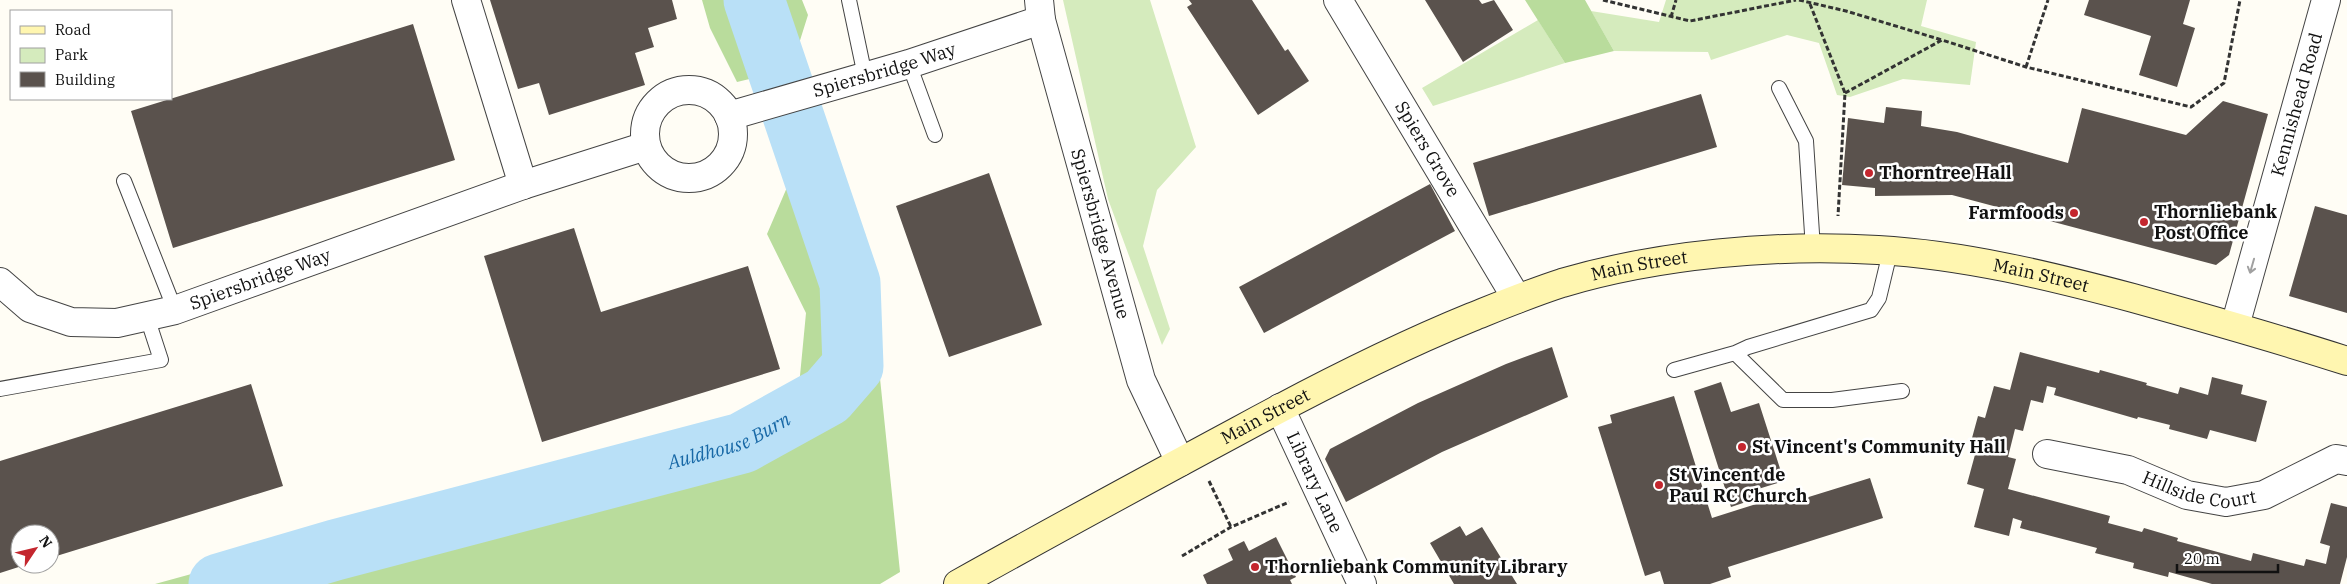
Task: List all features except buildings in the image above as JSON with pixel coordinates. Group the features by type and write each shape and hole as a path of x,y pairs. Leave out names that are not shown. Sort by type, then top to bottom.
{"main road":[{"name":"Main Street","path":"958,584 988,576 1188,458 1280,408 1414,341 1517,299 1597,274 1665,261 1713,254 1824,250 1890,252 1983,263 2045,274 2235,326 2347,361"}],"street":[{"path":"466,0 523,185"},
{"name":"Spiers Grove","path":"1338,0 1517,299"},
{"name":"Kennishead Road","path":"2235,326 2326,0"},
{"name":"Spiersbridge Way","path":"728,116 909,64 1040,10"},
{"name":"Spiersbridge Avenue","path":"1040,10 1141,380 1188,458"},
{"path":"681,91 696,91 709,95 721,104 728,116 733,130 732,144 726,158 716,169 704,176 689,178 675,176 662,169 652,159 646,146 645,131 648,117 656,105 667,96 681,91"},
{"name":"Spiersbridge Way","path":"0,282 30,308 71,322 117,323 147,317 175,310 523,185 646,146"},
{"name":"Library Lane","path":"1280,408 1362,584"},
{"name":"Hillside Court","path":"2047,454 2128,470 2187,495 2226,502 2264,495 2336,459 2347,461"}],"lane":[{"path":"849,0 865,76"},
{"path":"909,64 935,135"},
{"path":"1779,88 1806,141 1824,250"},
{"path":"124,181 175,310"},
{"path":"1674,370 1735,353 1748,347 1871,310 1879,298 1890,252"},
{"path":"0,389 162,360 147,317"},
{"path":"1735,353 1783,400 1832,400 1902,391"}],"path":[{"path":"1603,0 1690,21 1797,0 1846,11 2026,67 2191,107 2224,84 2240,0"},
{"path":"1671,17 1676,0"},
{"path":"2026,67 2048,0"},
{"path":"1810,4 1845,93 1824,250"},
{"path":"1845,93 1942,40"},
{"path":"1188,458 1231,527"},
{"path":"1182,556 1231,527 1318,488"}],"green space":[{"path":"702,0 802,0 808,15 791,69 737,82 710,28"},
{"path":"1063,0 1150,0 1196,147 1157,190 1143,246 1170,329 1162,345 1108,199"},
{"path":"1525,0 1585,0 1614,51 1565,63"},
{"path":"1666,0 1927,0 1921,26 1976,42 1970,85 1903,79 1850,97 1837,95 1819,43 1787,35 1711,60 1708,52 1614,51 1591,11 1659,22"},
{"path":"1538,20 1565,63 1433,106 1422,88"},
{"path":"794,171 865,233 900,572 880,584 155,584 797,407 806,313 767,234"}],"waterway":[{"name":"Auldhouse Burn","path":"219,584 335,550 742,443 827,396 853,366 850,283 754,0"}],"place":[{"name":"Thorntree Hall","path":"1869,173"},
{"name":"Farmfoods","path":"2074,213"},
{"name":"Thornliebank Post Office","path":"2144,222"},
{"name":"St Vincent's Community Hall","path":"1742,447"},
{"name":"St Vincent de Paul RC Church","path":"1659,485"},
{"name":"Thornliebank Community Library","path":"1255,567"}]}
